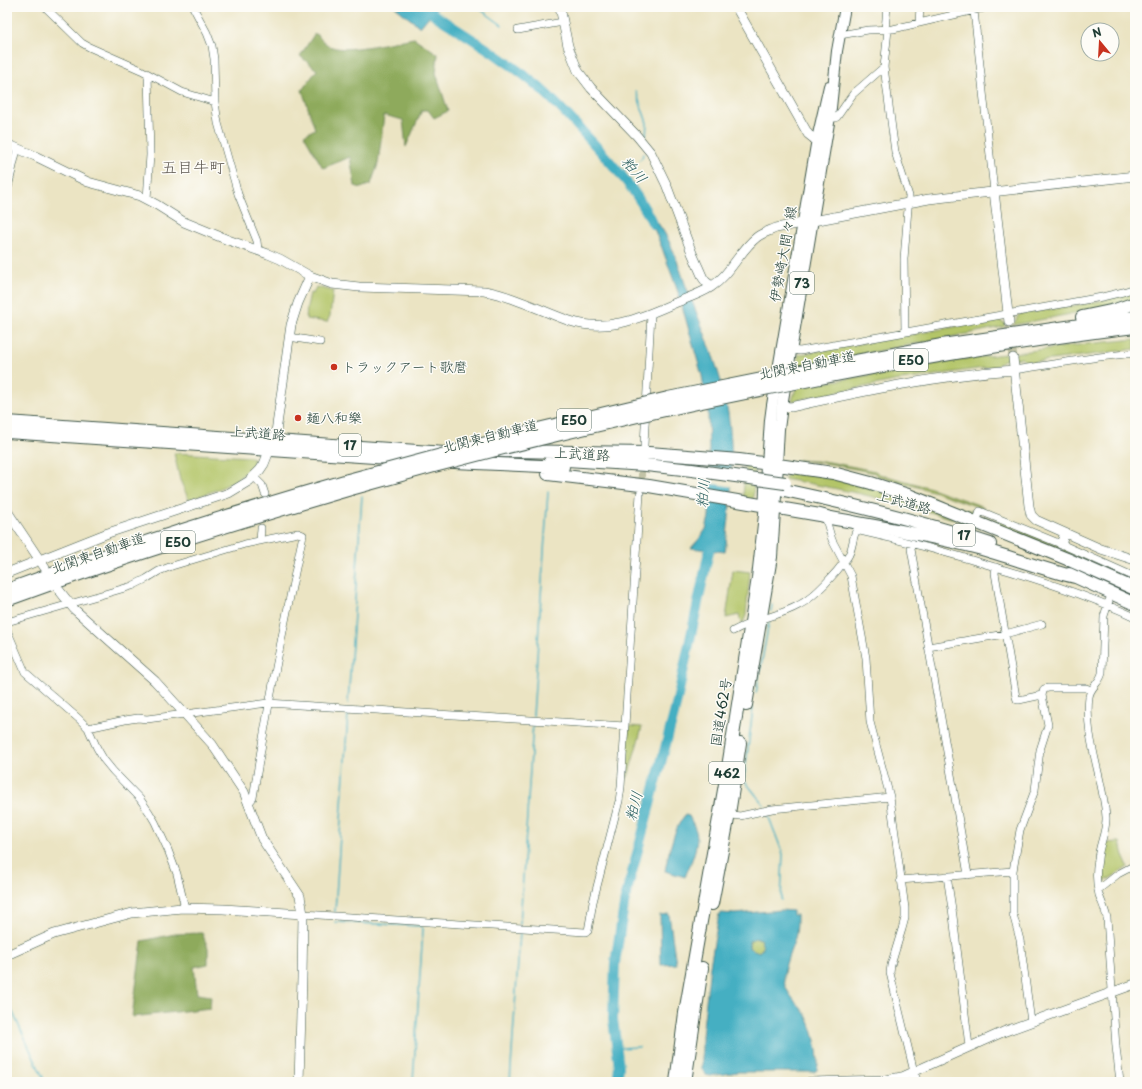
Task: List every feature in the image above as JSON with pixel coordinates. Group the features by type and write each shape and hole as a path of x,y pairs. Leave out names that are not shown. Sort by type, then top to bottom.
{"highway":[{"path":"942,345 1107,312 1135,303"},
{"name":"北関東自動車道","path":"801,376 942,345 1135,317"},
{"name":"北関東自動車道","path":"7,590 166,535 268,503 349,484 538,429 668,398 801,376 1135,327"},
{"path":"1023,343 1066,342 1135,335"},
{"name":"上武道路","path":"7,422 271,445 409,460 692,474"},
{"name":"上武道路","path":"7,432 454,453 598,462 785,486 870,500 966,527 1091,574 1135,595"},
{"path":"454,453 483,450 649,453 739,460 832,473 893,490 974,521 1135,589"},
{"path":"409,460 457,467 546,474 691,493 770,506 947,540 978,548 1052,572 1075,577"},
{"name":"国道462号","path":"685,1082 724,813 756,621 761,557 770,506 772,464"},
{"name":"北関東自動車道","path":"7,600 107,565 262,515 349,484"},
{"name":"上武道路","path":"785,486 952,531 1004,549 1075,577 1135,604"},
{"path":"1041,554 1067,559 1091,574"},
{"name":"国道462号","path":"676,1082 685,1014 724,813"}],"main road":[{"name":"伊勢崎大間々線","path":"772,464 770,420 808,221 830,117 837,51 845,7"},
{"name":"伊勢崎大間々線","path":"772,464 791,350 817,139 832,67 837,51"}],"street":[{"path":"44,7 82,43 148,74 182,92 215,102"},
{"path":"193,7 207,33 214,53 215,102 218,124 233,179 257,241 258,250"},
{"path":"560,7 568,46 578,71 591,88 645,145 656,162 700,272 706,282 712,286"},
{"path":"736,7 808,134 817,139"},
{"path":"887,7 884,67 895,152 908,190 904,259 905,332"},
{"path":"918,24 920,7"},
{"path":"840,35 868,30 887,30 988,7"},
{"path":"974,11 1009,318"},
{"path":"518,30 563,22"},
{"path":"830,117 837,117 853,94 884,67"},
{"path":"147,199 150,155 148,74"},
{"path":"7,144 88,182 134,194 147,199 184,222 280,259 310,276 332,284 346,287 467,290 497,294 518,300 571,321 594,326 616,325 654,313 712,286 723,277 749,244 757,237 776,228 908,202 1135,176"},
{"path":"7,192 16,148"},
{"path":"7,573 108,533 229,493 243,486 254,477 264,464 276,432 289,337 298,303 310,276"},
{"path":"791,350 800,351 905,332 1009,318 1135,288"},
{"path":"644,445 654,313"},
{"path":"289,337 320,342"},
{"path":"782,406 791,407 914,382 1135,353"},
{"path":"1013,358 1030,512 1033,518 1114,554 1135,560"},
{"path":"254,477 262,485 265,494"},
{"path":"7,955 54,934 98,922 132,913 182,908 223,909 588,931 619,801 640,494"},
{"path":"7,511 45,568"},
{"path":"978,517 980,511 1061,544 1121,575 1135,577"},
{"path":"825,516 832,540 851,576 866,658 870,722 890,797 900,880 905,908 905,918 890,973 916,1082"},
{"path":"260,541 261,528"},
{"path":"733,631 790,609 808,600 844,562 849,554 853,537 858,531 966,554 996,567 1109,601 1135,617"},
{"path":"7,622 137,584 165,568 260,541 298,533 303,535 283,625 268,703 253,798 248,804"},
{"path":"1061,544 1065,533"},
{"path":"912,543 911,549 968,875"},
{"path":"996,567 995,573 1017,700 1042,695"},
{"path":"59,590 69,603 141,668 206,736 220,754 244,792 262,838 300,896 303,914 299,1082"},
{"path":"1109,601 1104,616 1102,673 1089,695 1088,709 1090,729 1106,819 1098,853 1098,890 1107,918 1120,1082"},
{"path":"928,647 1005,634 1042,624"},
{"path":"7,630 25,672 88,728 104,760 112,771 140,799 155,822 177,874 184,904 182,908"},
{"path":"1031,1022 1020,940 1013,914 1013,871 1020,830 1035,790 1040,750 1048,725 1042,695 1044,689 1048,688 1086,688 1091,690"},
{"path":"88,728 138,718 147,719 268,703 625,726"},
{"path":"724,813 740,816 772,810 890,797"},
{"path":"1098,890 1118,874 1135,865"},
{"path":"900,880 1013,871"},
{"path":"947,876 969,1046"},
{"path":"810,1082 885,1080 902,1077 969,1046 1135,984"}],"green space":[{"path":"315,33 332,47 350,49 414,38 438,54 436,73 448,111 434,118 428,110 422,110 406,147 403,120 384,115 378,164 371,184 361,188 355,186 350,157 323,168 304,135 315,129 302,90 317,70 300,56"},
{"path":"316,287 333,291 330,316 327,322 306,319 310,293 313,294"},
{"path":"1135,291 1135,298 1102,308 799,366 798,355 801,354 999,319 1003,323 1015,322 1019,314 1095,302"},
{"path":"1135,339 1135,349 1028,363 1021,358 1004,360 997,366 894,381 792,401 796,388 799,387 964,359"},
{"path":"174,453 251,457 253,458 254,462 241,476 225,486 189,500 180,480"},
{"path":"798,460 829,462 875,471 879,474 931,488 984,507 981,508 936,492 878,476 875,473 831,464"},
{"path":"745,463 755,465 753,500 743,499"},
{"path":"788,469 865,484 981,528 883,499 784,479 788,474"},
{"path":"918,493 974,512 981,518 984,516 1062,547 1115,571 1116,574"},
{"path":"733,570 750,572 746,615 743,623 741,624 739,615 726,618"},
{"path":"629,726 642,727 628,777 625,776"},
{"path":"1120,842 1123,856 1128,867 1101,884 1100,861 1103,843"},
{"path":"202,933 208,948 208,964 194,967 197,994 211,996 210,1008 132,1017 142,941 175,934"},
{"path":"753,938 759,938 763,942 763,948 759,952 753,952 749,948 749,942"}],"water":[{"path":"395,7 437,7 420,27"},
{"path":"647,212 662,228 672,248 711,350 725,397 730,431 732,466 725,552 691,548 706,529 709,517 710,487 708,414 702,376 678,292"},
{"path":"685,815 689,816 695,829 697,834 697,842 695,852 685,877 665,871 675,834 681,820"},
{"path":"781,910 793,911 793,915 797,915 796,934 786,964 784,981 789,994 807,1017 813,1032 818,1057 817,1070 814,1072 738,1072 709,1076 706,1075 702,1069 702,1036 710,966 719,914","holes":["757,937 761,940 763,948 759,952 749,948 749,941"]},
{"path":"669,914 676,964 661,965 660,915"}],"pier":[{"path":"707,468 733,471 734,487 708,483"}],"waterway":[{"name":"粕川","path":"426,7 436,16 516,69 548,95 619,172 641,202 653,224"},
{"path":"477,7 502,25"},
{"path":"636,91 647,123 646,136"},
{"path":"639,160 642,158 643,154"},
{"path":"620,173 631,165"},
{"path":"533,716 548,492"},
{"path":"348,703 362,496"},
{"name":"粕川","path":"617,1082 619,1067 613,1019 615,963 625,899 675,710 712,537"},
{"path":"771,611 772,605"},
{"path":"756,693 769,622"},
{"path":"753,708 744,780 764,805"},
{"path":"335,912 348,713"},
{"path":"520,924 533,723"},
{"path":"768,815 783,854 781,900"},
{"path":"335,922 421,926 423,929 413,1082"},
{"path":"510,1082 520,932"},
{"path":"7,1000 45,1082"},
{"path":"617,1048 639,1047"}],"tunnel":[{"path":"1009,322 1013,358"},
{"path":"641,489 642,461"},
{"path":"970,541 978,519"}],"place":[{"name":"トラックアート歌麿","path":"334,367"},
{"name":"麺八和樂","path":"298,418"}],"district":[{"name":"五目牛町","path":"193,167"}]}
